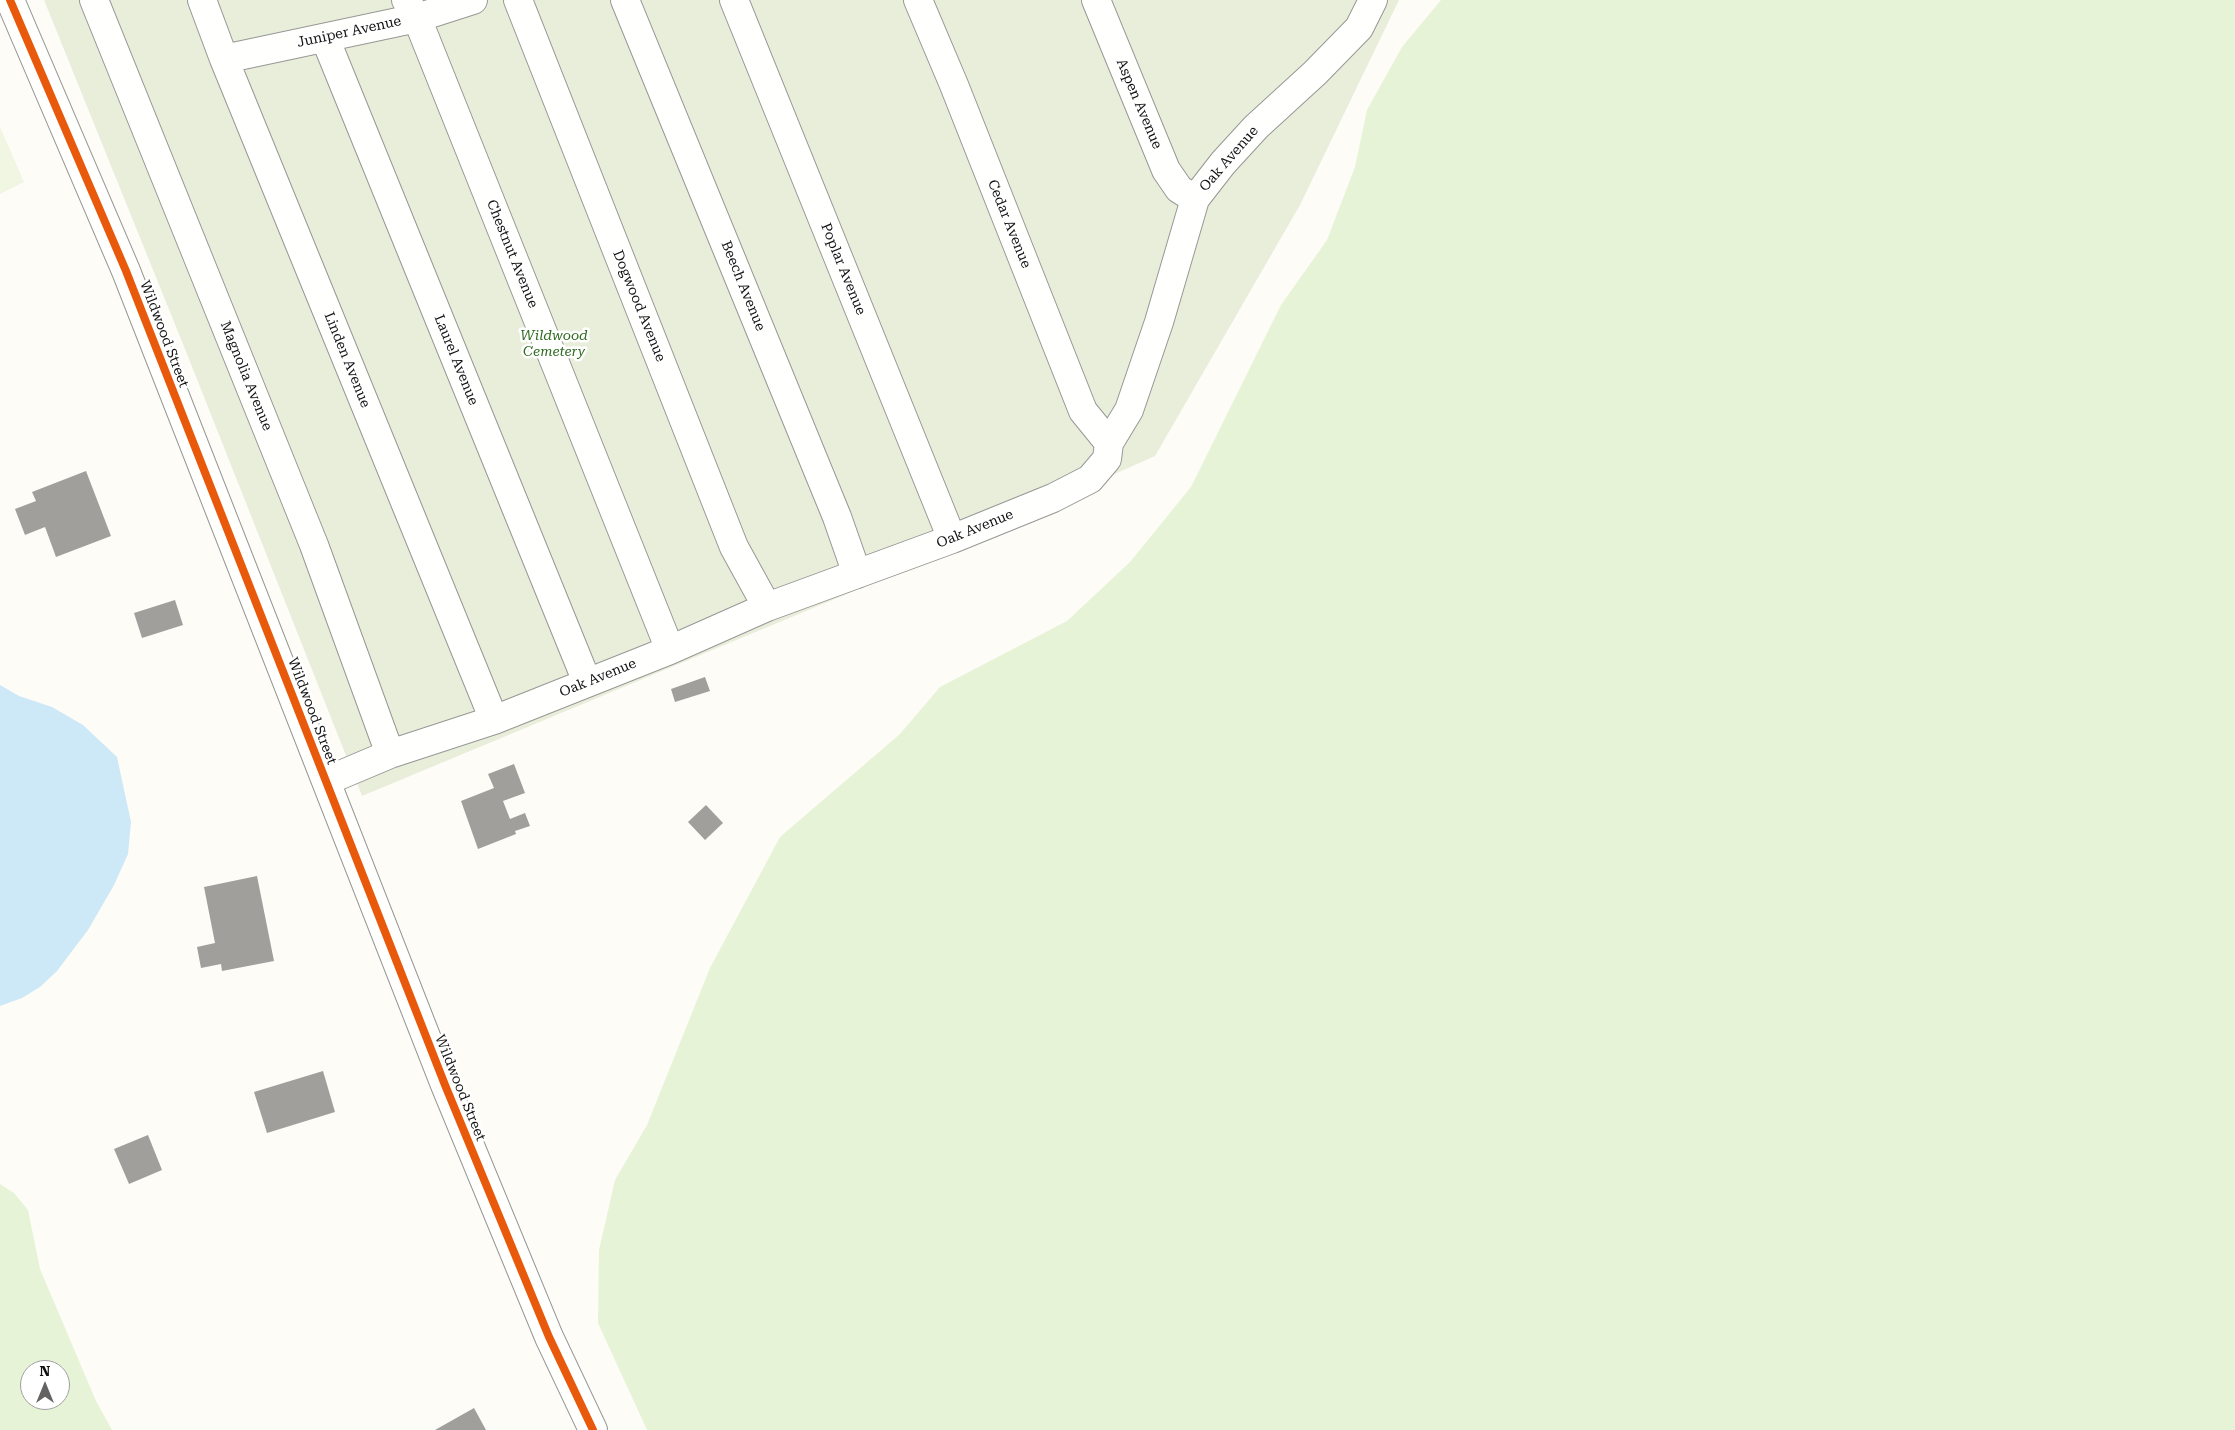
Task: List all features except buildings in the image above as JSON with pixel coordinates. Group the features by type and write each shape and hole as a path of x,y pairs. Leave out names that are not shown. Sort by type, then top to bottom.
{"street":[{"name":"Wildwood Street","path":"10,0 126,271 445,1085 501,1223 549,1337 593,1430"},
{"name":"Magnolia Avenue","path":"94,0 311,536 390,754"},
{"name":"Linden Avenue","path":"202,0 224,59 494,720"},
{"name":"Juniper Avenue","path":"224,59 326,38 411,9 473,0"},
{"name":"Dogwood Avenue","path":"518,0 734,547 767,607"},
{"name":"Beech Avenue","path":"625,0 826,490 857,574"},
{"name":"Poplar Avenue","path":"734,0 952,539"},
{"name":"Cedar Avenue","path":"918,0 954,85 1083,411 1109,443"},
{"name":"Aspen Avenue","path":"1096,0 1166,170 1179,189 1195,199"},
{"name":"Oak Avenue","path":"326,781 390,754 494,720 670,650 767,607 952,539 1053,498 1090,479 1107,460 1109,443 1129,410 1153,340 1195,199 1223,163 1256,127 1315,73 1358,28 1373,0"},
{"name":"Chestnut Avenue","path":"411,9 670,650"},
{"name":"Laurel Avenue","path":"326,38 587,682"}],"green space":[{"name":"Wildwood Cemetery","path":"44,0 1399,0 1300,205 1155,456 842,596 362,796"},
{"path":"1441,0 2235,0 2235,1430 647,1430 598,1323 599,1250 615,1180 647,1125 710,968 780,837 900,734 940,687 1067,621 1130,562 1191,487 1281,305 1327,240 1355,167 1367,110 1402,47"},
{"path":"0,127 24,182 0,194"},
{"path":"0,1184 14,1193 28,1210 40,1269 96,1401 112,1430 0,1430"}],"water":[{"path":"0,685 19,696 52,707 83,725 117,757 131,822 128,854 114,885 88,930 57,971 40,987 22,998 0,1006"}],"cycle path":[{"path":"10,0 126,271 445,1085 549,1337 593,1430"}]}
